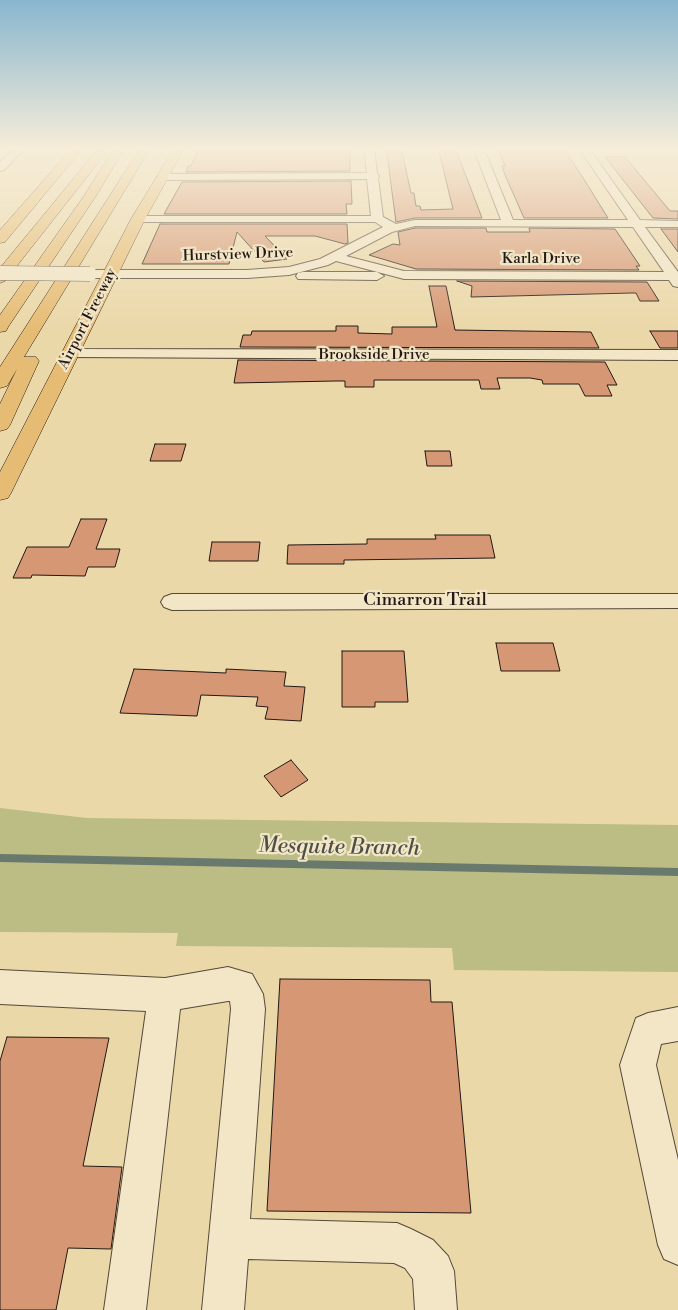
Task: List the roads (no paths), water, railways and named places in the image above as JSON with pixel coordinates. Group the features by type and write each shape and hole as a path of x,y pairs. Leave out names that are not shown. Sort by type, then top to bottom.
{"main road":[{"path":"0,239 27,208"},
{"path":"0,278 56,208"},
{"path":"0,327 82,208"},
{"path":"0,382 108,208"},
{"name":"Airport Freeway","path":"0,493 144,208"},
{"path":"0,425 29,364 58,311 55,295"}],"street":[{"path":"376,208 377,219"},
{"path":"502,208 508,223"},
{"path":"627,208 676,278"},
{"path":"138,219 377,219 393,227"},
{"name":"Hurstview Drive","path":"0,273 275,273 313,266 336,257 393,227 438,222 678,224"},
{"name":"Karla Drive","path":"336,257 404,275"},
{"name":"Karla Drive","path":"301,276 404,275 676,278"},
{"name":"Brookside Drive","path":"69,354 678,355"},
{"name":"Cimarron Trail","path":"172,602 678,601"},
{"path":"0,986 165,996 228,984 240,986 246,994 248,1009 223,1310"},
{"path":"125,1310 165,996"},
{"path":"678,1024 648,1030 638,1065 678,1245"},
{"path":"229,1238 398,1243 419,1254 433,1270 436,1310"}],"waterway":[{"name":"Mesquite Branch","path":"0,858 678,872"}]}
